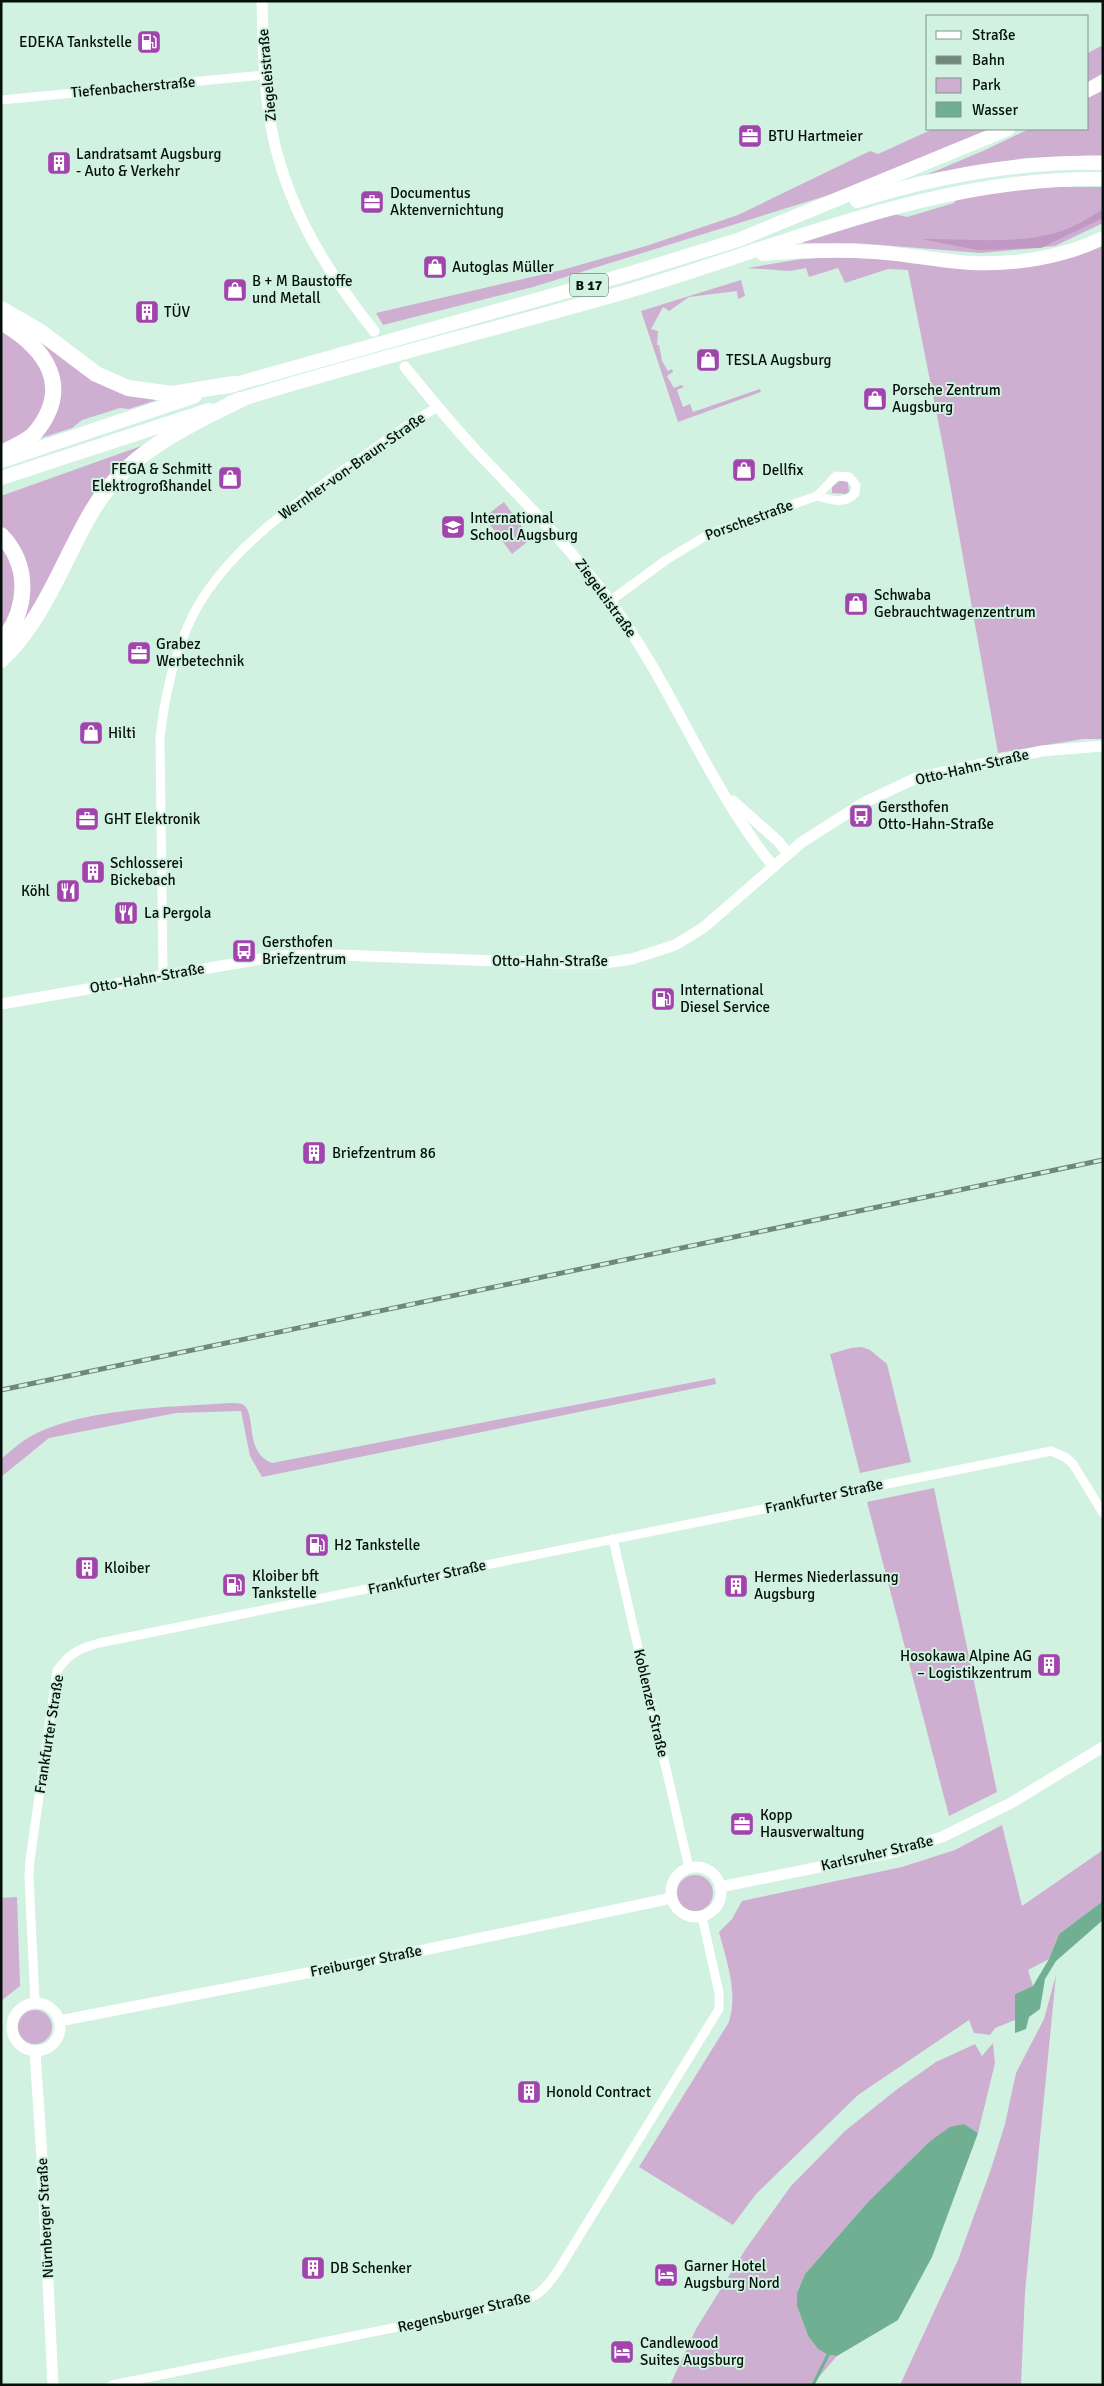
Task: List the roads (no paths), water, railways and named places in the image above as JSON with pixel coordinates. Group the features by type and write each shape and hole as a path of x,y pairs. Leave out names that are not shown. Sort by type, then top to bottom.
{"highway":[{"path":"1089,89 1103,82"},
{"path":"769,228 1006,130"},
{"name":"B 17","path":"234,384 628,274 880,194 970,173 1031,166 1103,163"},
{"name":"B 17","path":"240,400 632,290 847,220 921,200 1007,184 1103,179"},
{"path":"742,255 843,250 894,253 971,263 994,263 1055,255 1103,238"},
{"path":"1,309 57,343 96,374 128,388 172,394 234,384"},
{"path":"1,322 32,344 46,360 51,375 53,393 48,412 33,435 1,453"},
{"path":"1,461 143,412 234,384"},
{"path":"1,478 240,400"},
{"path":"1,660 32,625 46,602 93,509 127,468 150,449 186,426 240,400"},
{"path":"1,535 15,554 21,571 23,587 16,621 1,642"}],"street":[{"name":"Ziegeleistraße","path":"262,1 267,100 276,147 292,199 315,249 342,291 374,331"},
{"name":"Tiefenbacherstraße","path":"1,100 265,75"},
{"name":"Ziegeleistraße","path":"405,367 438,407 558,535 610,601 654,667 716,784 773,866"},
{"name":"Wernher-von-Braun-Straße","path":"163,975 160,738 165,701 187,627 208,592 252,539 311,491 438,407"},
{"name":"Porschestraße","path":"610,601 666,560 709,534 817,496"},
{"name":"Otto-Hahn-Straße","path":"1,1004 254,959 315,954 553,963 605,963 632,959 675,945 703,928 802,842 858,806 916,778 1042,751 1103,746"},
{"name":"Ziegeleistraße","path":"716,784 778,841 788,854"},
{"name":"Frankfurter Straße","path":"36,2002 29,1878 30,1860 57,1671 64,1660 74,1652 99,1643 1051,1451 1065,1457 1073,1464 1103,1513"},
{"name":"Koblenzer Straße","path":"613,1539 689,1868"},
{"name":"Karlsruher Straße","path":"720,1887 894,1852 942,1837 1011,1803 1103,1747"},
{"path":"689,1868 701,1868 709,1872 716,1877 720,1887 719,1901 715,1908 702,1916 694,1917 680,1912 672,1898 672,1885 675,1879 689,1868"},
{"name":"Freiburger Straße","path":"59,2021 395,1956 672,1898"},
{"name":"Regensburger Straße","path":"112,2385 496,2307 531,2298 542,2292 559,2269 719,2009 719,1993 702,1916"},
{"path":"36,2002 49,2006 55,2011 59,2021 60,2033 56,2041 43,2050 35,2052 19,2045 11,2031 12,2022 20,2008 36,2002"},
{"name":"Nürnberger Straße","path":"35,2052 53,2385"}],"water":[{"path":"1103,1901 1103,1920 1056,1961 1045,1979 1040,2009 1029,2017 1026,2029 1015,2033 1015,1994 1033,1986 1049,1959 1059,1934"},
{"path":"964,2124 978,2133 932,2257 898,2320 837,2356 828,2355 818,2349 808,2336 797,2306 797,2293 805,2274 868,2202 930,2141 950,2127"}],"waterway":[{"path":"813,2385 828,2355"}],"railway":[{"path":"1,1390 1103,1160"}],"place":[{"name":"EDEKA Tankstelle","path":"149,42"},
{"name":"BTU Hartmeier","path":"750,136"},
{"name":"Landratsamt Augsburg - Auto & Verkehr","path":"59,163"},
{"name":"Documentus Aktenvernichtung","path":"372,202"},
{"name":"Autoglas Müller","path":"435,267"},
{"name":"B + M Baustoffe und Metall","path":"235,290"},
{"name":"TÜV","path":"147,312"},
{"name":"TESLA Augsburg","path":"708,360"},
{"name":"Porsche Zentrum Augsburg","path":"875,399"},
{"name":"Dellfix","path":"744,470"},
{"name":"FEGA & Schmitt Elektrogroßhandel","path":"230,478"},
{"name":"International School Augsburg","path":"453,527"},
{"name":"Schwaba Gebrauchtwagenzentrum","path":"856,604"},
{"name":"Grabez Werbetechnik","path":"139,653"},
{"name":"Hilti","path":"91,733"},
{"name":"Gersthofen Otto-Hahn-Straße","path":"861,816"},
{"name":"GHT Elektronik","path":"87,819"},
{"name":"Schlosserei Bickebach","path":"93,872"},
{"name":"Köhl","path":"68,891"},
{"name":"La Pergola","path":"126,913"},
{"name":"Gersthofen Briefzentrum","path":"244,951"},
{"name":"International Diesel Service","path":"663,999"},
{"name":"Briefzentrum 86","path":"314,1153"},
{"name":"H2 Tankstelle","path":"317,1545"},
{"name":"Kloiber","path":"87,1568"},
{"name":"Kloiber bft Tankstelle","path":"234,1585"},
{"name":"Hermes Niederlassung Augsburg","path":"736,1586"},
{"name":"Hosokawa Alpine AG – Logistikzentrum","path":"1049,1665"},
{"name":"Kopp Hausverwaltung","path":"742,1824"},
{"name":"Honold Contract","path":"529,2092"},
{"name":"DB Schenker","path":"313,2268"},
{"name":"Garner Hotel Augsburg Nord","path":"666,2275"},
{"name":"Candlewood Suites Augsburg","path":"622,2352"}]}
